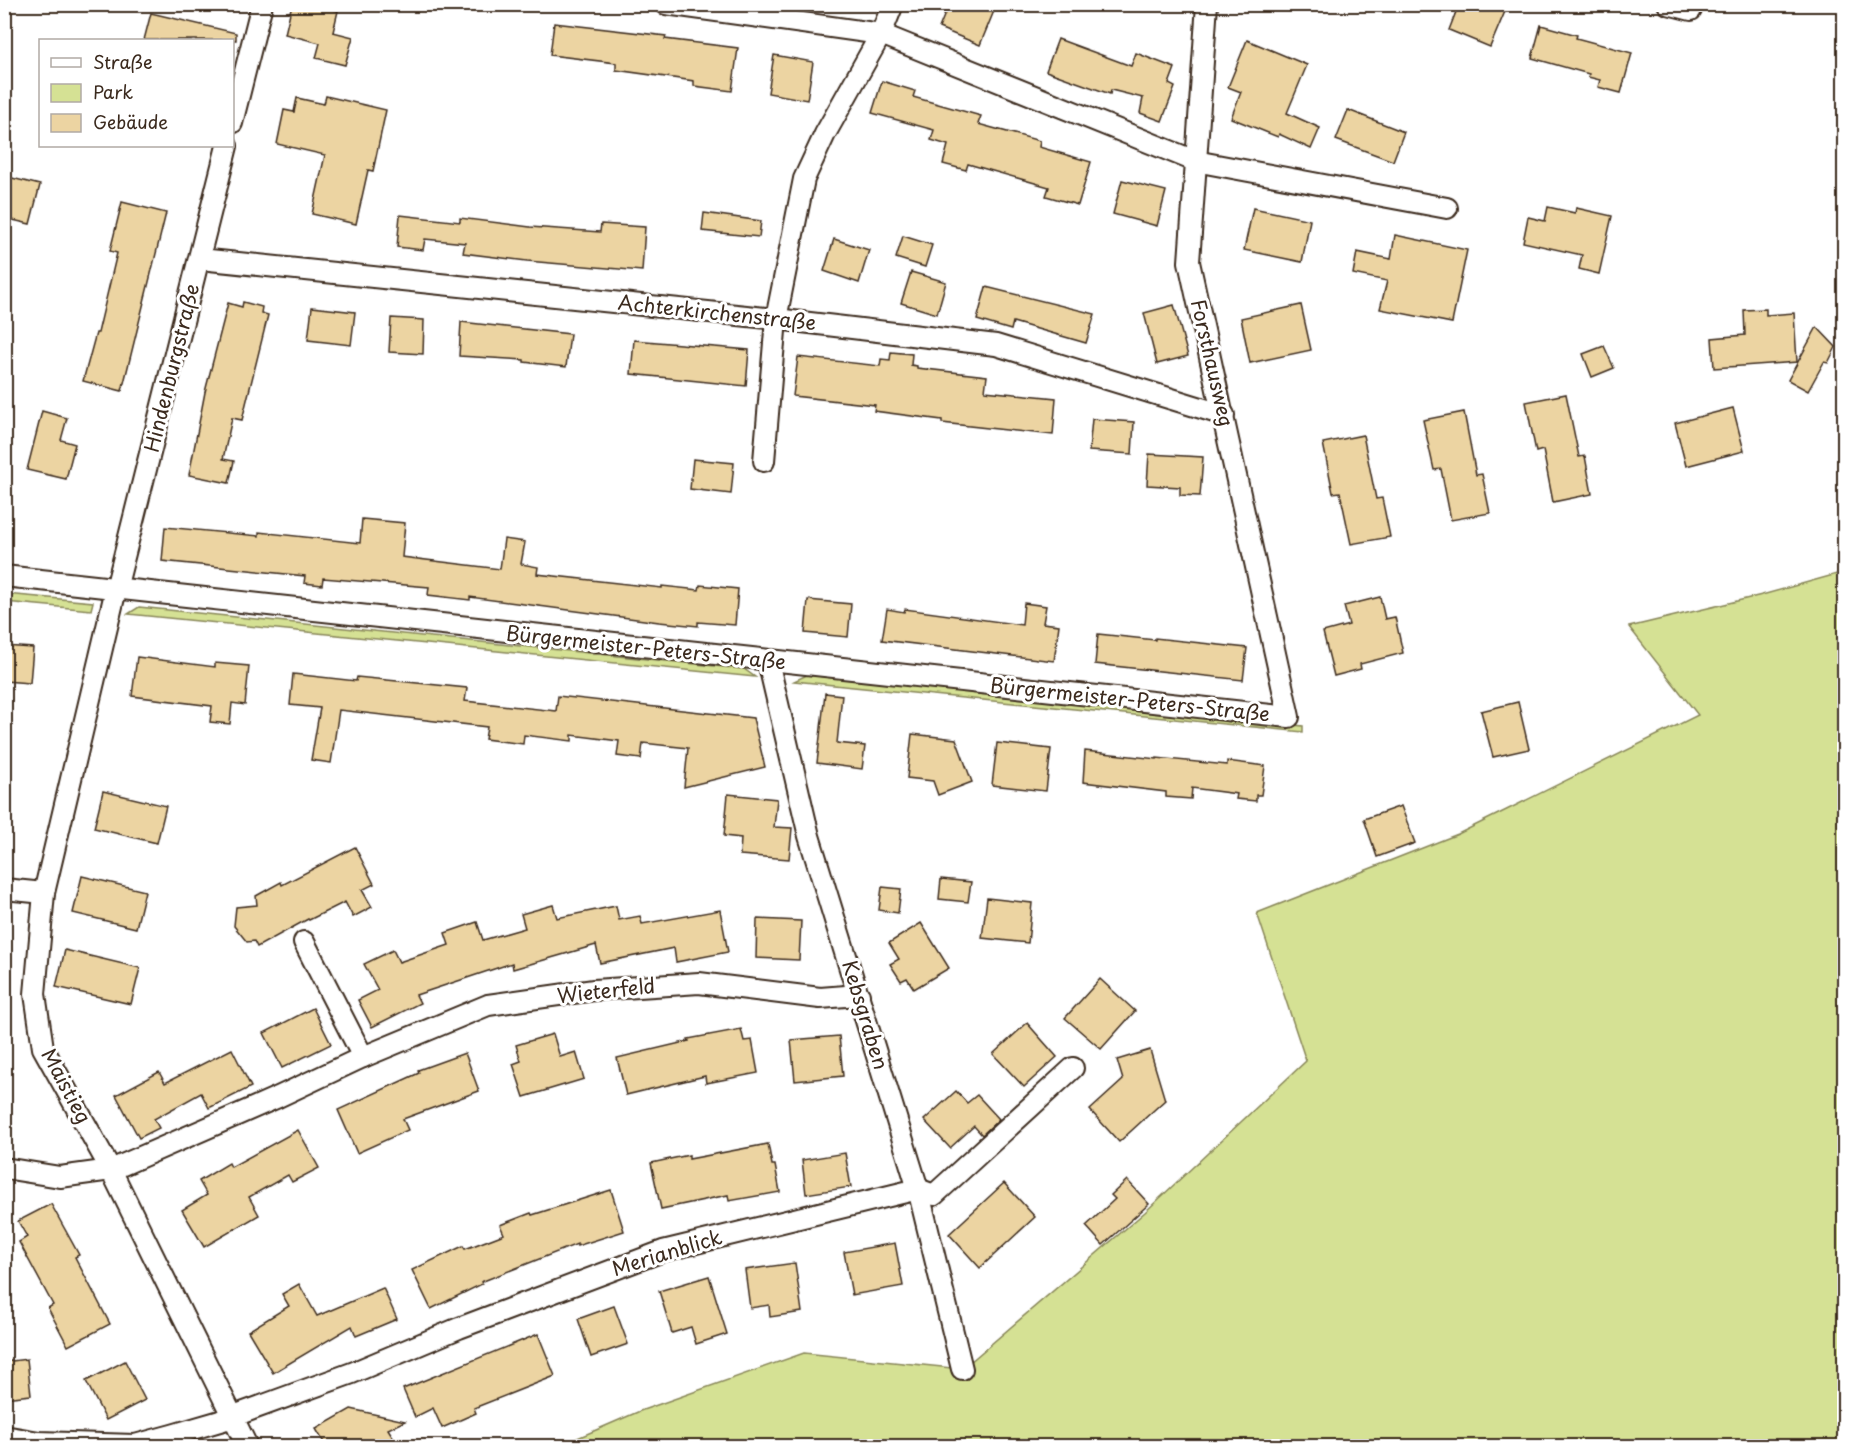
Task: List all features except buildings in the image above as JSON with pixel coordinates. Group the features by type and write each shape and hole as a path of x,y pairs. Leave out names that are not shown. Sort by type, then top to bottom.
{"street":[{"path":"234,115 262,4"},
{"path":"666,4 881,34 1195,161 1447,208"},
{"path":"764,461 776,319 804,179 825,134 881,34 893,4"},
{"name":"Forsthausweg","path":"1207,4 1189,262 1289,717"},
{"path":"1668,4 1691,7"},
{"name":"Hindenburgstraße","path":"116,590 227,147"},
{"name":"Achterkirchenstraße","path":"200,260 776,319 996,345 1224,415"},
{"name":"Bürgermeister-Peters-Straße","path":"4,576 1289,717"},
{"name":"Maistieg","path":"116,590 44,893 35,994 43,1048 111,1170 248,1446"},
{"name":"Kebsgraben","path":"768,661 810,836 918,1189 962,1369"},
{"path":"4,889 44,893"},
{"path":"304,942 363,1057"},
{"name":"Wieterfeld","path":"4,1168 60,1177 111,1170 363,1057 488,1005 594,990 699,983 820,998 859,995"},
{"name":"Merianblick","path":"4,1436 39,1442 135,1445 220,1421 352,1373 459,1328 663,1251 918,1189 934,1195 1074,1068"}],"green space":[{"path":"1844,572 1844,1446 559,1446 640,1411 804,1353 962,1369 1145,1212 1306,1061 1257,913 1458,834 1698,715 1629,627 1762,595"},
{"path":"4,594 93,602 91,610 5,602"},
{"path":"139,607 744,669 755,677 128,614"},
{"path":"807,675 1303,726 1303,732 794,681"}]}
